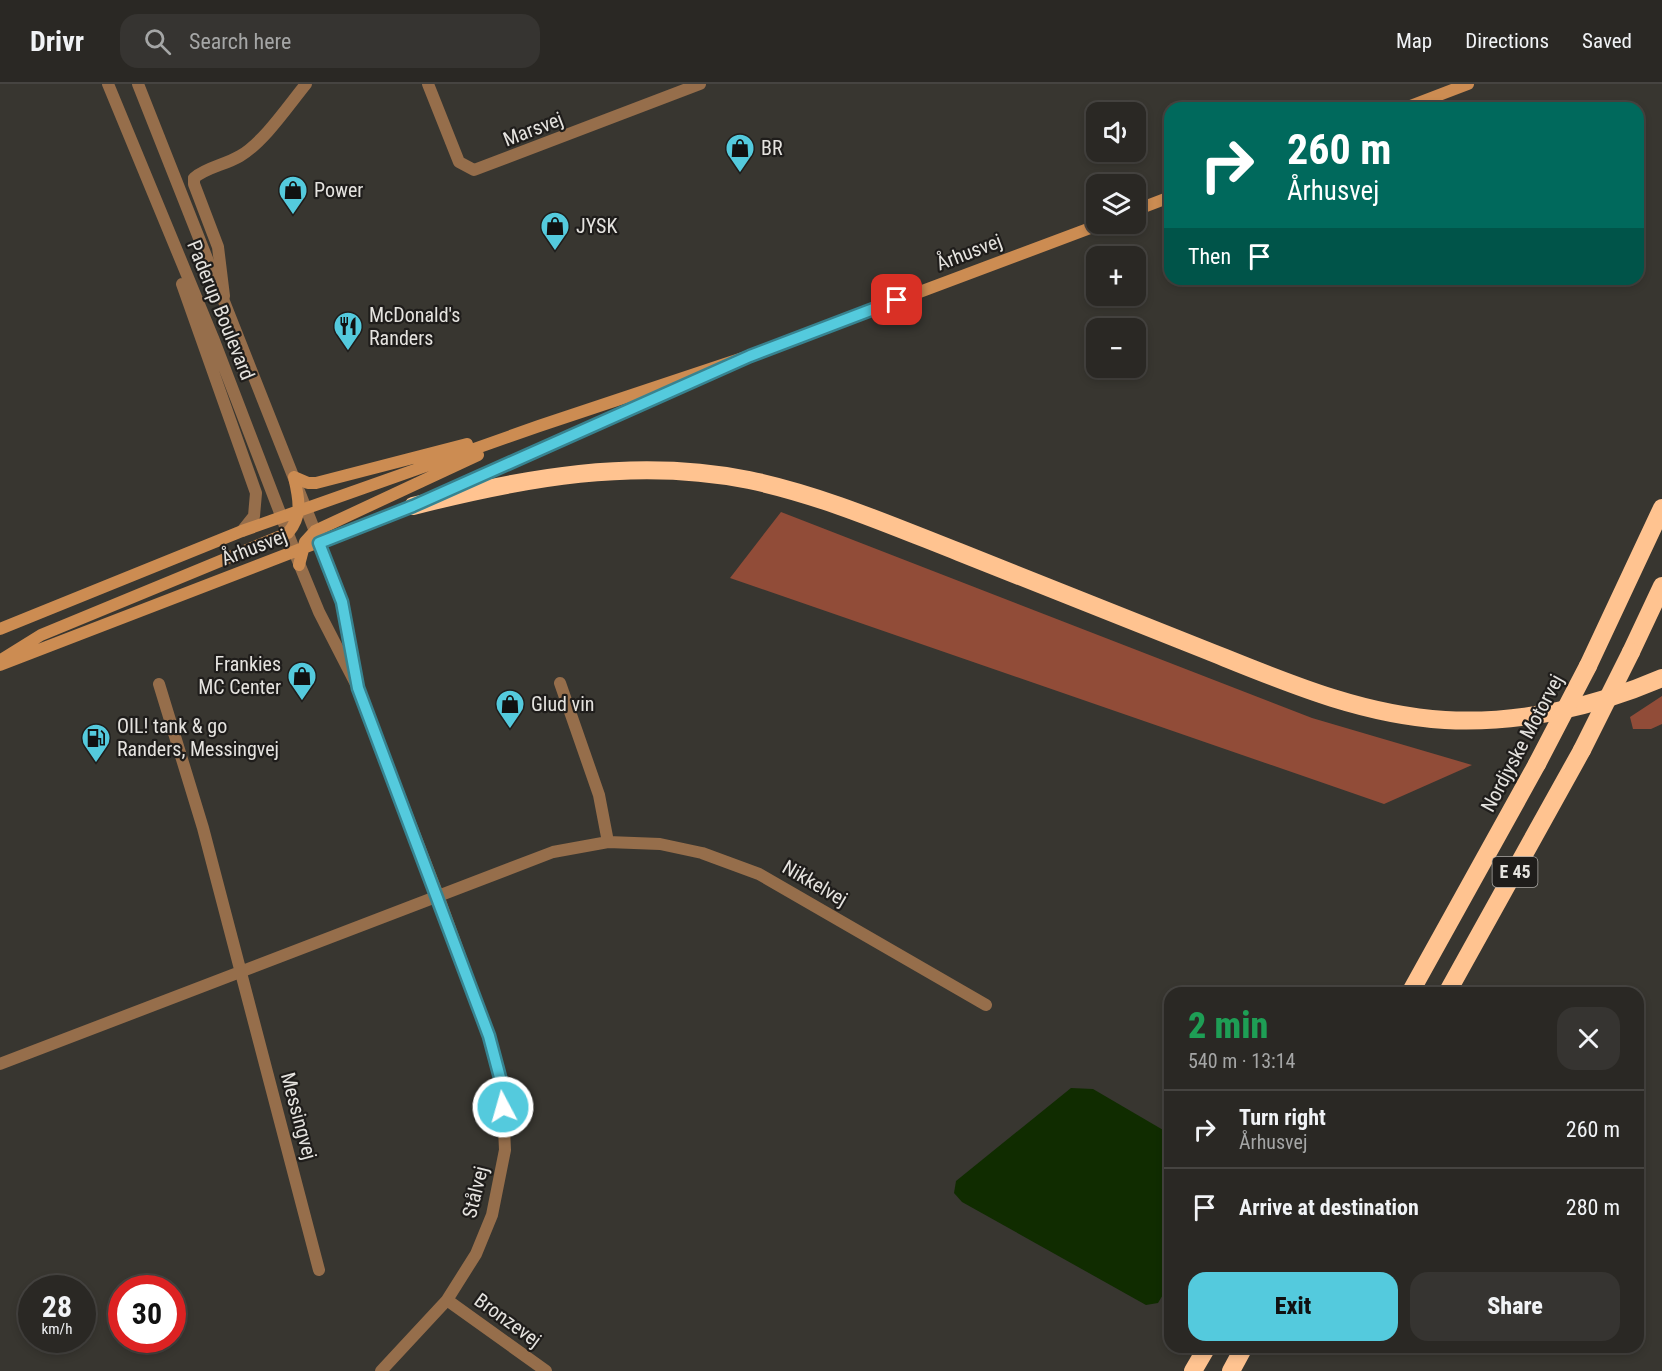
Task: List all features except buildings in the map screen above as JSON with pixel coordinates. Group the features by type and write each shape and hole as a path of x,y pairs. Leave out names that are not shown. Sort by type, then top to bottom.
{"highway":[{"path":"413,506 482,488 573,473 642,470 706,473 750,480 841,506 1290,684 1371,710 1444,720 1515,719 1585,704 1662,678"},
{"name":"Nordjyske Motorvej","path":"1413,987 1537,764 1588,666 1662,508"},
{"name":"E 45","path":"1450,987 1582,750 1662,586"},
{"path":"1193,1371 1204,1353"},
{"path":"1231,1371 1241,1353"}],"main road":[{"path":"1421,102 1468,84"},
{"path":"1146,206 1164,199"},
{"name":"Århusvej","path":"0,629 242,531 539,426 750,356 1086,230"},
{"name":"Århusvej","path":"0,663 298,551 317,537 413,506 750,356"},
{"path":"294,477 308,483 316,483 539,426"},
{"path":"317,537 539,426"},
{"path":"0,663 41,635 288,533 296,524 303,509 294,477"}],"street":[{"name":"Paderup Boulevard","path":"108,84 213,338 288,533 298,551"},
{"name":"Paderup Boulevard","path":"138,84 294,477"},
{"path":"225,301 218,247 194,184 194,178 242,156 306,84"},
{"name":"Marsvej","path":"428,84 459,162 474,170 700,84"},
{"path":"150,189 255,494 254,516 242,531"},
{"path":"303,509 317,537"},
{"name":"Stålvej","path":"317,537 342,602 358,688"},
{"name":"Stålvej","path":"298,551 299,565 319,612 358,688 439,898 489,1036 502,1085 505,1150 492,1215 476,1254 447,1300 381,1371"},
{"path":"560,683 599,795 608,842"},
{"name":"Messingvej","path":"159,684 203,828 319,1270"},
{"name":"Nikkelvej","path":"439,898 553,852 608,842 660,844 702,853 759,874 986,1005"},
{"path":"0,1064 439,898"},
{"name":"Bronzevej","path":"447,1300 546,1371"}],"shaded area":[{"path":"781,512 1312,718 1472,765 1384,804 730,578"},
{"path":"1662,696 1662,724 1651,729 1633,729 1630,717"},
{"path":"1071,1088 1093,1089 1164,1130 1164,1293 1158,1303 1146,1305 962,1202 954,1193 956,1181"}],"place":[{"name":"BR","path":"740,174"},
{"name":"Power","path":"293,216"},
{"name":"JYSK","path":"555,252"},
{"name":"McDonald's Randers","path":"348,352"},
{"name":"Frankies MC Center","path":"302,702"},
{"name":"Glud vin","path":"510,730"},
{"name":"OIL! tank & go Randers, Messingvej","path":"96,764"}],"route":[{"path":"503,1107 502,1085 489,1036 439,898 358,688 342,602 319,543 413,506 750,356 897,300"}]}
